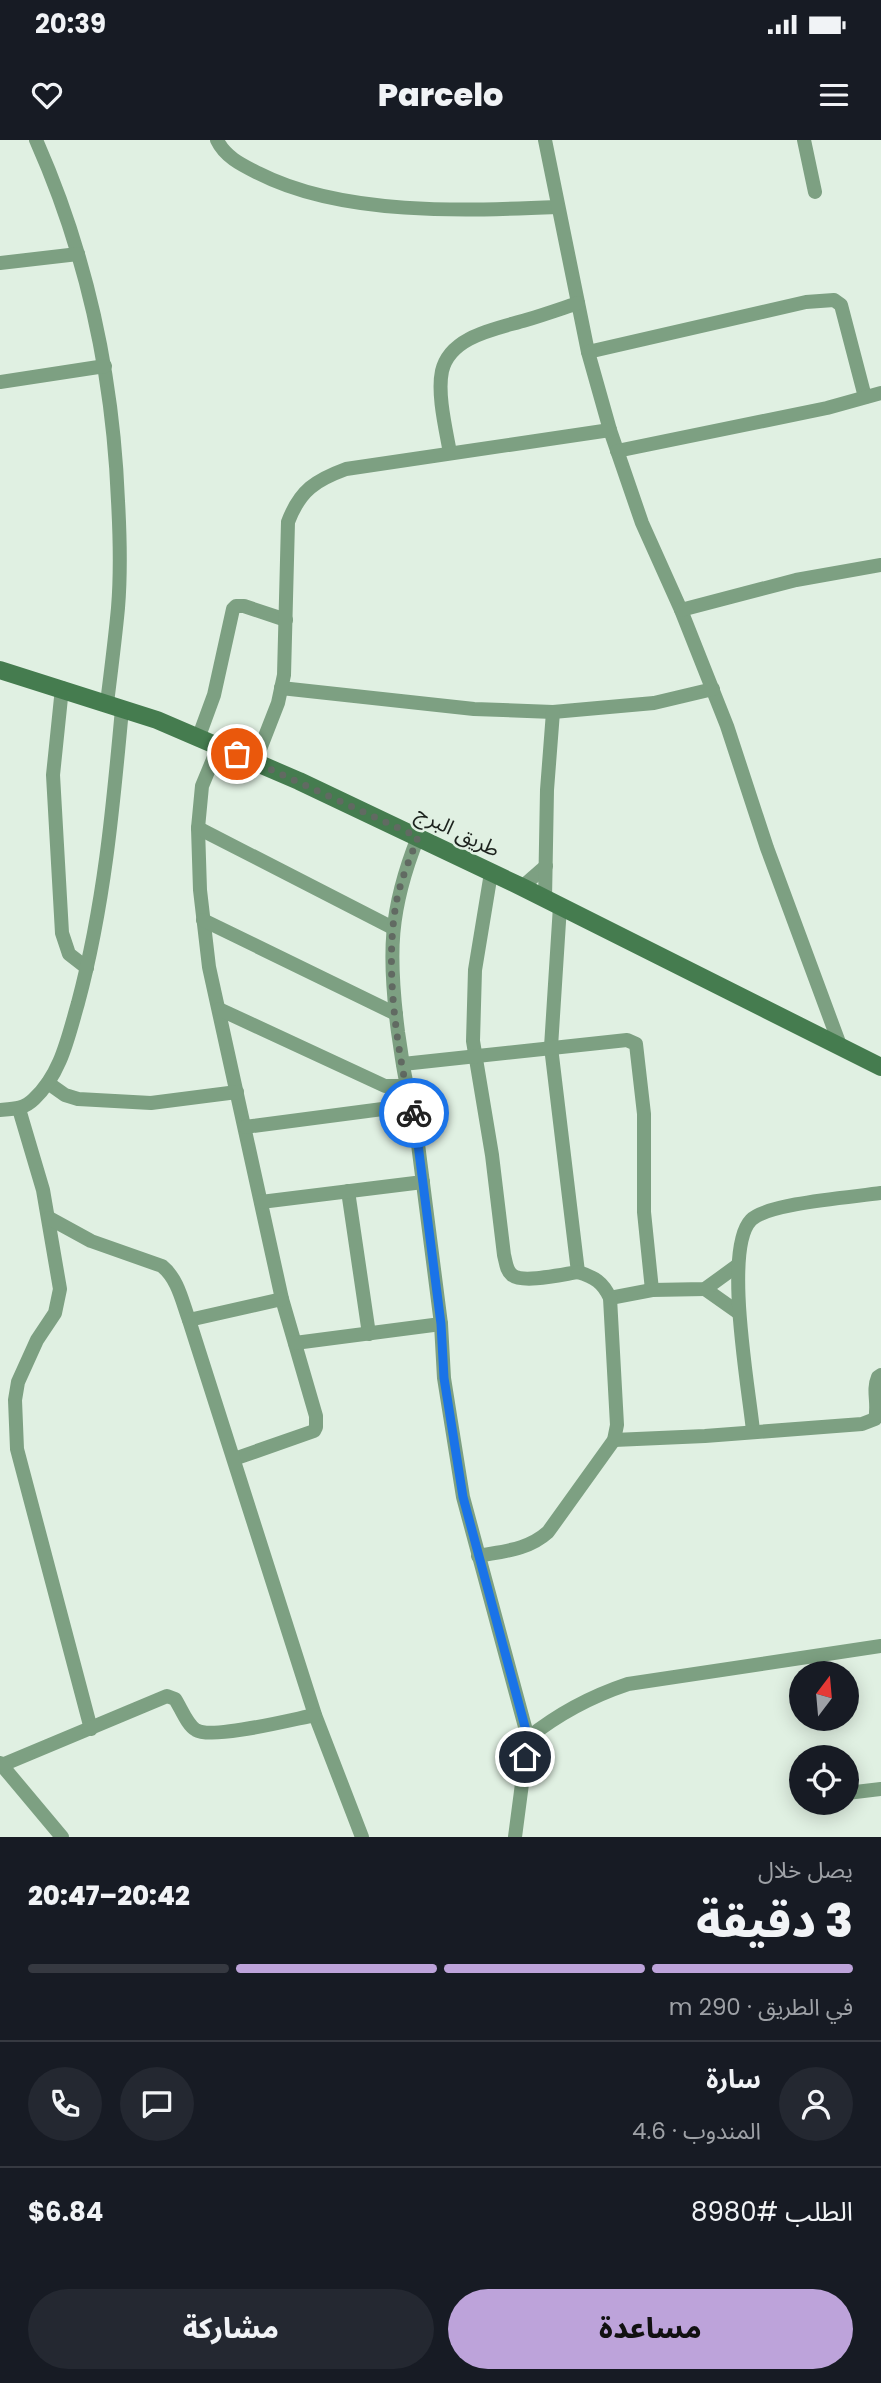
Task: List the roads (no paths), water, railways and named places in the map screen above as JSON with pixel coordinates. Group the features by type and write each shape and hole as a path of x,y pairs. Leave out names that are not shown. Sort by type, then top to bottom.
{"street":[{"path":"0,1110 19,1109 34,1100 61,1062 87,968 108,854 115,706 120,544 114,430 105,366 88,285 36,140"},
{"path":"217,140 222,150 235,160 264,176 298,191 334,199 428,208 484,210 558,207"},
{"path":"545,140 588,352 610,430 642,523 713,689 767,848 841,1048"},
{"path":"804,140 815,192"},
{"path":"0,263 78,254"},
{"path":"588,352 806,302 834,300 841,305 865,397"},
{"path":"450,453 440,386 447,357 476,335 578,303"},
{"path":"0,382 105,366"},
{"path":"617,451 827,408 881,393"},
{"path":"256,762 270,729 281,688 286,620 288,522 294,506 306,490 322,478 346,469 610,430"},
{"path":"681,610 796,580 881,565"},
{"path":"199,736 214,695 233,609 236,606 244,607 286,620"},
{"name":"طريق البرج","path":"0,670 115,706 219,745 522,887 881,1067"},
{"path":"62,688 53,775 61,933 69,954 87,968"},
{"path":"281,688 474,709 552,712 654,702 713,689"},
{"path":"552,712 546,866 552,903 551,1047 578,1272"},
{"path":"219,745 202,786 198,828 198,860 209,967 282,1299 316,1416 316,1429 234,1459"},
{"path":"198,828 393,928"},
{"path":"418,837 400,886 393,928 392,977 405,1086 413,1105 441,1324 444,1378 459,1478 528,1738 515,1837"},
{"path":"522,887 546,866"},
{"path":"478,1556 528,1547 548,1532 614,1440 617,1425 610,1298 605,1286 597,1279 578,1272 517,1278 508,1269 504,1255 492,1155 473,1041 475,970 491,873"},
{"path":"203,920 396,1014"},
{"path":"219,1009 385,1086 405,1086"},
{"path":"402,1064 627,1040 636,1044 644,1114 644,1212 652,1290"},
{"path":"48,1083 65,1095 78,1099 151,1103 237,1092"},
{"path":"245,1127 413,1105"},
{"path":"19,1109 36,1159 60,1279 55,1313 37,1340 18,1382 15,1400 16,1439 91,1729"},
{"path":"261,1202 423,1182"},
{"path":"348,1191 369,1334"},
{"path":"753,1431 739,1313 738,1265 745,1230 751,1220 776,1208 881,1194"},
{"path":"49,1218 91,1241 162,1266 170,1273 189,1320 315,1715 362,1837"},
{"path":"610,1298 652,1290 705,1289 738,1265"},
{"path":"705,1289 739,1313"},
{"path":"189,1320 282,1299"},
{"path":"295,1343 441,1324"},
{"path":"614,1440 705,1436 870,1422 875,1419 877,1413 874,1390 881,1375"},
{"path":"528,1738 574,1707 606,1691 628,1684 881,1646"},
{"path":"62,1837 1,1764 167,1696 175,1699 191,1726 201,1732 235,1731 315,1715"},
{"path":"859,1792 881,1789"}]}
